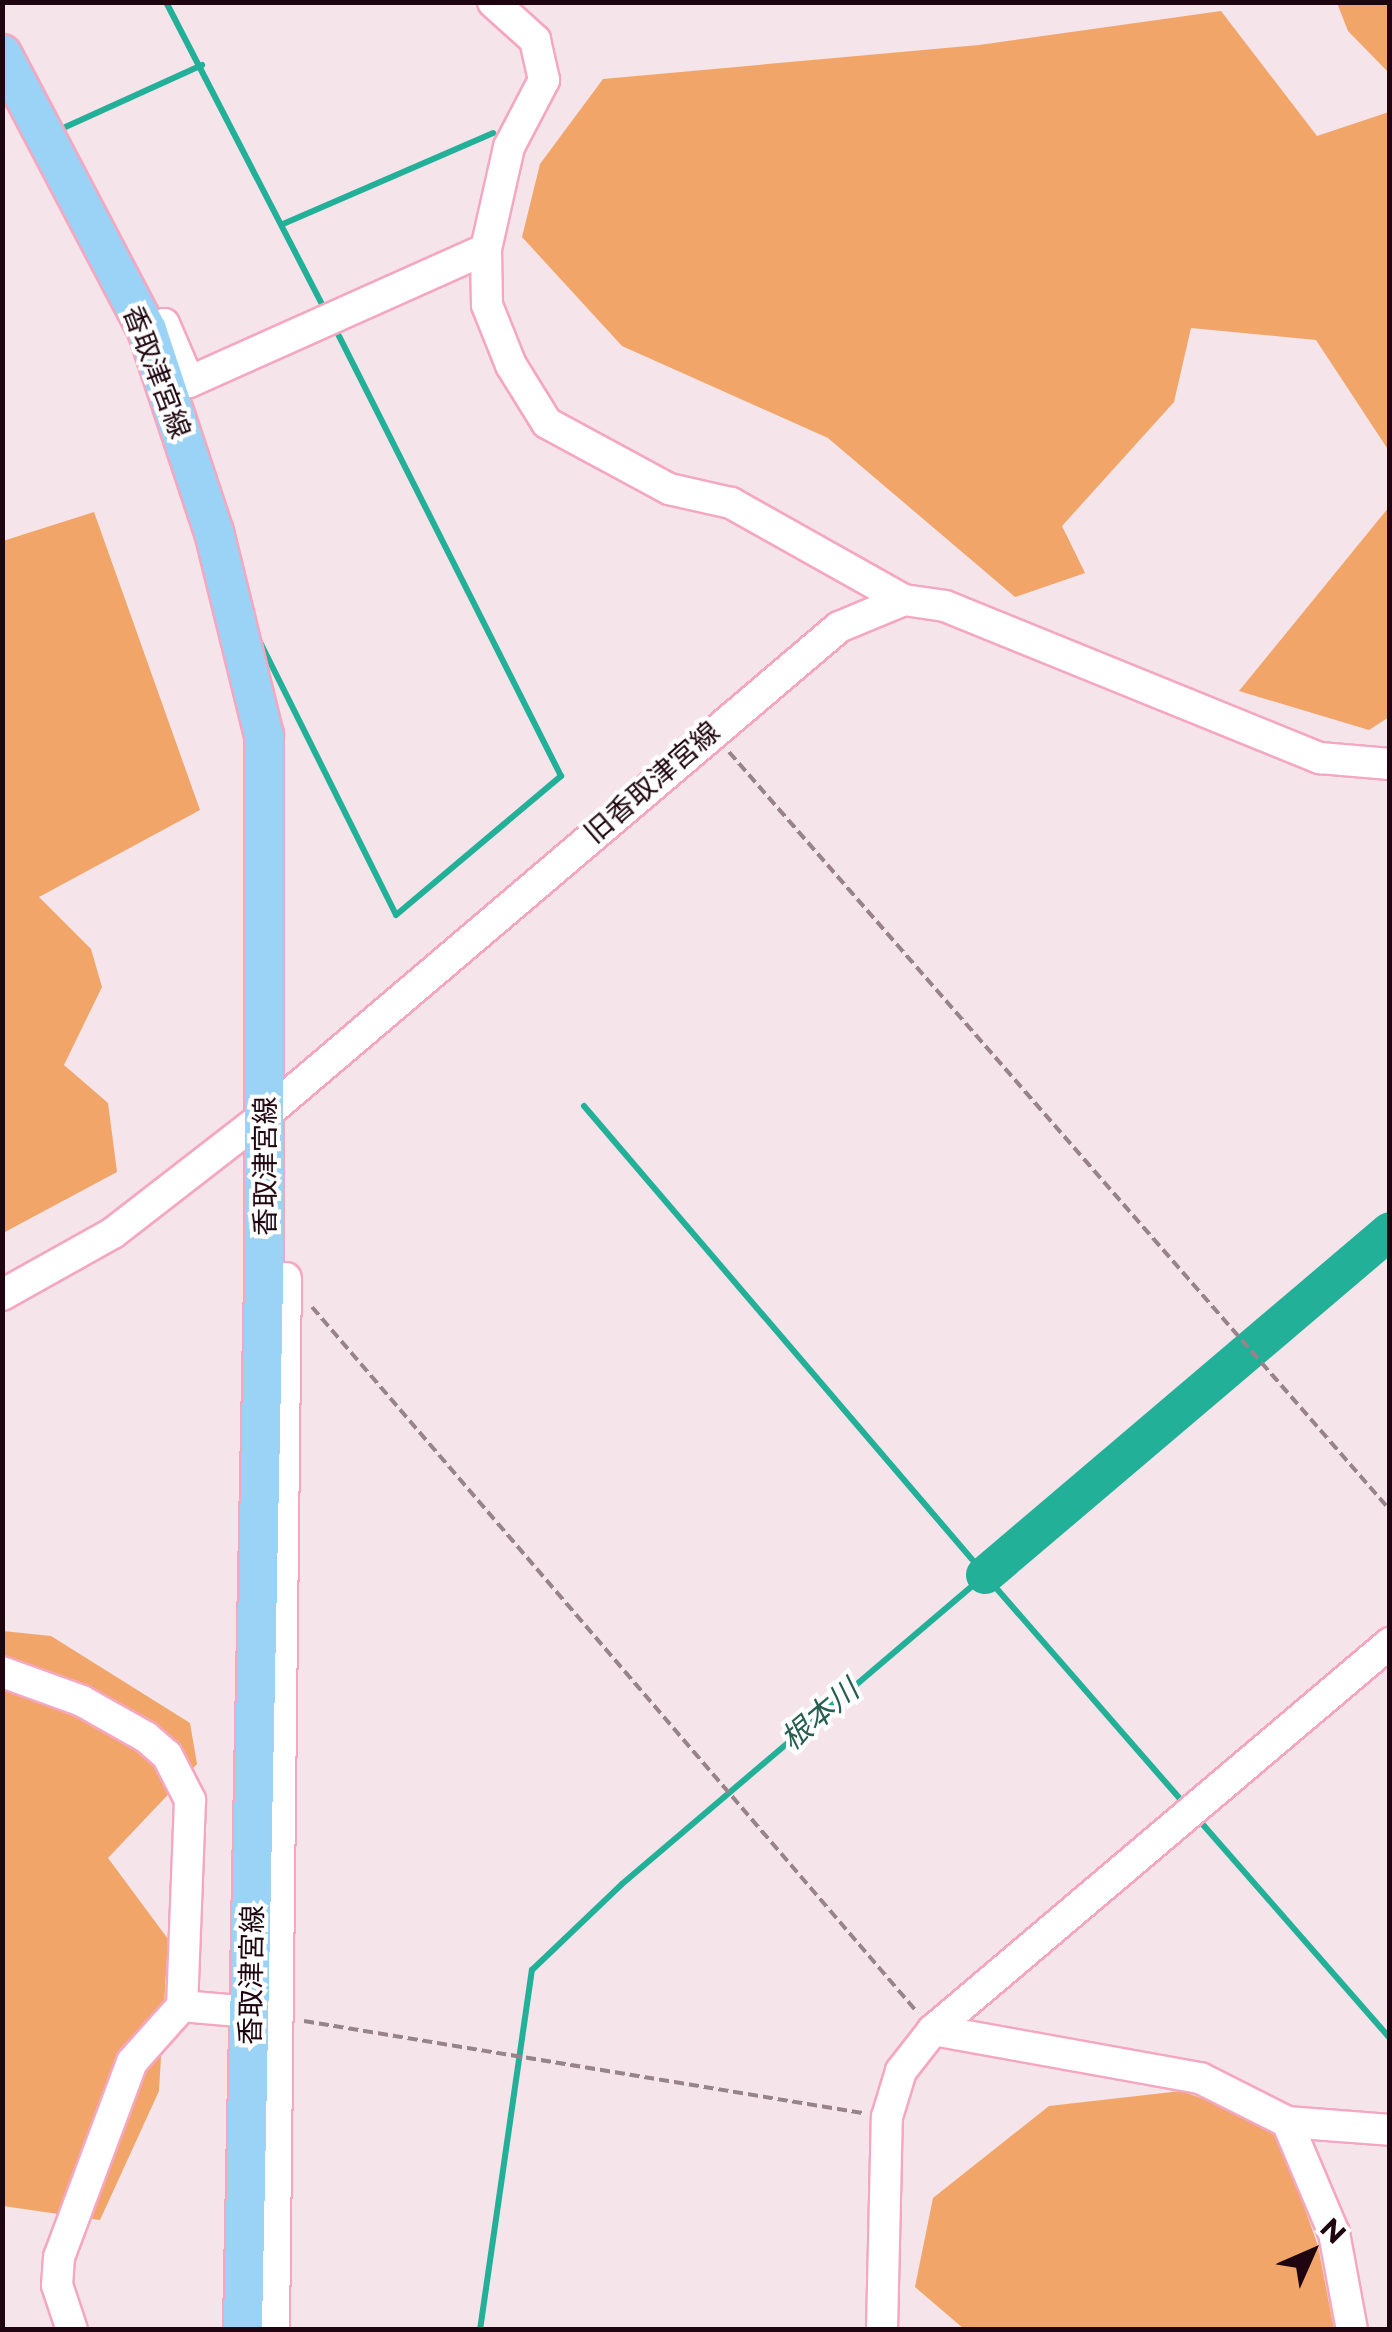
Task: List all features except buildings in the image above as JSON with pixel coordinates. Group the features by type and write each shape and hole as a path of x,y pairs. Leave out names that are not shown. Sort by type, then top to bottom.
{"main road":[{"name":"香取津宮線","path":"2,54 147,330 214,532 264,735 262,2014 243,2330"}],"street":[{"path":"493,2 535,40 544,80 509,147 486,250 487,304 511,365 547,424 669,489 731,503 904,600 945,606 1320,758 1390,764"},
{"path":"147,330 164,324 189,382 486,250"},
{"name":"旧香取津宮線","path":"2,1295 114,1233 265,1115 711,732 840,627 904,600"},
{"path":"274,2330 262,2014 286,1278"},
{"path":"882,2330 886,2118 900,2071 934,2030 1390,1643"},
{"path":"2,1672 82,1701 167,1755 190,1800 182,2006 132,2062 59,2257 57,2285 72,2330"},
{"path":"182,2006 262,2014"},
{"path":"934,2030 1200,2078 1288,2122 1390,2130"},
{"path":"1288,2122 1334,2233 1352,2330"}],"path":[{"path":"711,732 1390,1510"},
{"path":"286,1278 934,2030"},
{"path":"262,2014 886,2118"}],"shaded area":[{"path":"1337,3 1389,3 1389,73 1348,31"},
{"path":"1221,11 1317,136 1389,112 1389,451 1316,340 1191,328 1174,402 1062,526 1085,573 1015,597 828,438 622,346 522,237 540,164 603,79 979,45"},
{"path":"1389,507 1389,717 1369,730 1239,691"},
{"path":"94,512 200,810 39,897 91,949 102,987 64,1065 108,1103 117,1172 3,1233 3,541"},
{"path":"3,1631 51,1636 190,1723 197,1764 108,1858 168,1939 159,2091 100,2220 3,2206"},
{"path":"1181,2091 1275,2124 1318,2246 1334,2329 964,2329 915,2287 933,2198 1049,2106"}],"waterway":[{"path":"166,2 326,312"},
{"path":"61,129 202,65"},
{"path":"283,224 493,133"},
{"path":"258,638 396,915 561,776 335,328"},
{"path":"584,1106 976,1564"},
{"name":"根本川","path":"985,1575 1390,1231"},
{"name":"根本川","path":"480,2330 532,1970 622,1884 985,1575"},
{"path":"997,1589 1184,1803"},
{"path":"1198,1819 1390,2038"}]}
